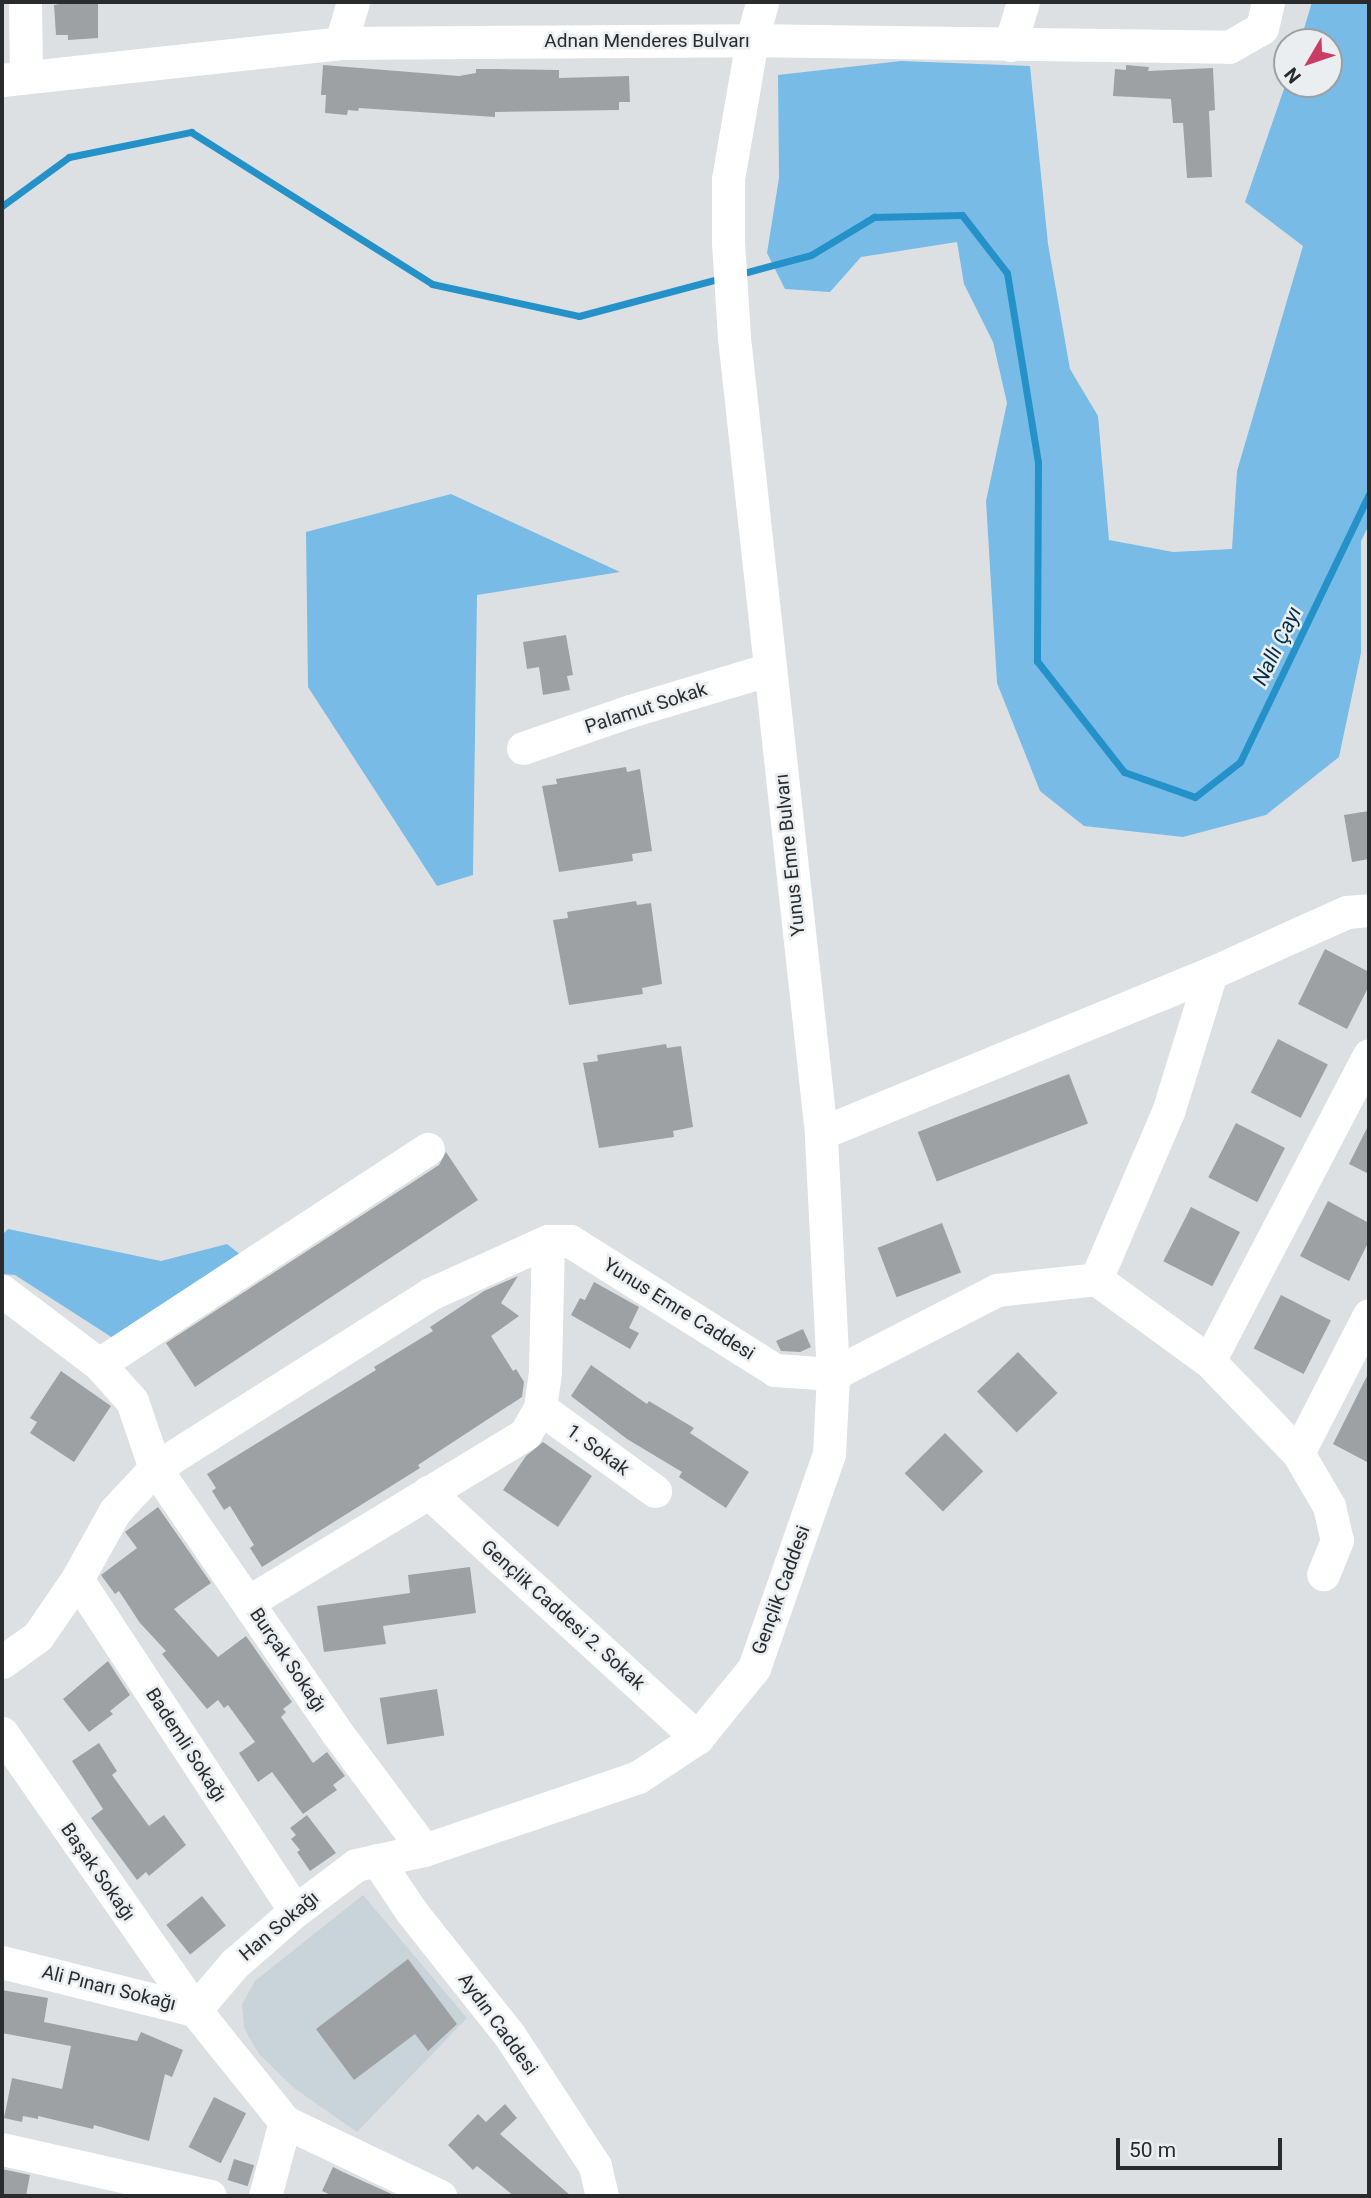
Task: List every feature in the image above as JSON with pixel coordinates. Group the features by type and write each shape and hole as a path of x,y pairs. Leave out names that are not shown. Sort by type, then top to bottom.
{"street":[{"path":"14,79 25,2"},
{"path":"341,43 353,2"},
{"path":"752,40 762,2"},
{"path":"1010,45 1023,2"},
{"name":"Adnan Menderes Bulvarı","path":"14,79 341,43 752,40 1229,47 1262,28 1268,2"},
{"name":"Yunus Emre Bulvarı","path":"752,40 728,179 728,242 734,337 821,1133 834,1374"},
{"name":"Palamut Sokak","path":"523,748 630,711 770,669"},
{"path":"821,1133 1211,973 1347,912 1369,910"},
{"path":"1097,1279 1168,1112 1211,973"},
{"path":"1209,1361 1369,1055"},
{"path":"99,1364 428,1149"},
{"path":"2,1662 38,1636 77,1579 115,1511 155,1468 430,1294 548,1241 545,1371 540,1408 525,1434 248,1602"},
{"name":"Yunus Emre Caddesi","path":"548,1241 570,1241 775,1370 834,1374"},
{"path":"834,1374 997,1290 1097,1279 1209,1361 1298,1453 1329,1506 1337,1540 1323,1574"},
{"name":"Burçak Sokağı","path":"2,1291 99,1364 132,1401 155,1468 338,1734 424,1850"},
{"path":"1298,1453 1369,1315"},
{"name":"Gençlik Caddesi","path":"377,1860 424,1850 638,1777 698,1738 754,1668 829,1454 834,1374"},
{"name":"1. Sokak","path":"540,1408 655,1491"},
{"name":"Gençlik Caddesi 2. Sokak","path":"428,1492 698,1738"},
{"name":"Bademli Sokağı","path":"77,1579 295,1911"},
{"name":"Başak Sokağı","path":"2,1734 195,2010"},
{"name":"Han Sokağı","path":"195,2010 234,1964 295,1911 356,1865 377,1860"},
{"name":"Aydın Caddesi","path":"377,1860 411,1911 510,2036 595,2166 602,2196"},
{"name":"Ali Pınarı Sokağı","path":"2,1962 195,2010 285,2122 440,2196"},
{"path":"265,2196 285,2122"},
{"path":"2,2149 210,2196"}],"shaded area":[{"path":"1312,2 1369,2 1369,525 1361,541 1361,653 1339,757 1266,815 1183,837 1084,826 1040,791 997,683 986,501 1007,403 993,342 964,284 957,242 861,257 830,292 785,289 767,253 779,178 778,75 901,61 1030,66 1048,244 1070,369 1098,416 1109,540 1173,552 1232,549 1237,471 1303,246 1245,202 1281,98 1343,98 1343,28 1304,28"},
{"path":"451,494 620,572 477,595 473,875 437,886 308,687 306,532"},
{"path":"8,1229 161,1261 227,1244 241,1255 116,1340 15,1275 2,1274 2,1235"},
{"path":"363,1895 467,2018 357,2132 294,2088 259,2054 244,2028 242,2004 255,1981"}],"building":[{"path":"98,2 98,38 68,40 68,35 56,35 54,5"},
{"path":"323,65 459,76 476,73 476,69 498,69 559,70 559,78 629,76 630,102 619,102 619,110 495,112 495,117 359,108 358,111 348,110 347,115 325,113 326,95 321,95"},
{"path":"1126,65 1149,67 1148,71 1213,68 1215,110 1209,111 1212,177 1187,178 1183,123 1173,123 1171,99 1113,96 1115,69 1126,70"},
{"path":"566,635 573,675 567,676 570,690 543,695 539,667 527,669 523,642"},
{"path":"626,767 627,772 640,769 652,851 632,854 633,861 559,872 542,786 557,784 556,779"},
{"path":"1369,811 1369,859 1352,862 1344,815"},
{"path":"636,901 637,905 651,903 662,984 642,988 643,994 569,1005 553,920 568,918 567,912"},
{"path":"1325,949 1369,972 1369,986 1347,1029 1298,1004"},
{"path":"1278,1039 1328,1064 1301,1118 1251,1092"},
{"path":"666,1044 667,1048 681,1046 693,1127 673,1131 674,1137 599,1148 583,1063 598,1061 597,1055"},
{"path":"1069,1074 1088,1123 937,1182 918,1132"},
{"path":"1236,1123 1285,1148 1257,1202 1208,1177"},
{"path":"1369,1124 1369,1174 1349,1164"},
{"path":"446,1152 478,1200 195,1387 166,1343 439,1165"},
{"path":"1328,1201 1369,1223 1369,1241 1349,1281 1300,1256"},
{"path":"1191,1207 1240,1232 1212,1286 1163,1261"},
{"path":"942,1223 961,1272 897,1297 878,1248"},
{"path":"518,1276 501,1303 519,1316 491,1336 513,1371 516,1369 524,1382 522,1397 418,1465 420,1468 262,1567 250,1548 254,1545 230,1506 224,1510 212,1491 216,1488 207,1474 376,1370 374,1367 433,1331 430,1327 484,1291"},
{"path":"594,1282 639,1307 629,1328 639,1333 630,1349 571,1315 580,1298 585,1300"},
{"path":"1281,1295 1331,1320 1304,1374 1254,1348"},
{"path":"803,1329 811,1347 800,1352 781,1351 776,1341"},
{"path":"1018,1352 1058,1393 1017,1433 977,1392"},
{"path":"591,1365 647,1404 649,1401 694,1428 690,1433 749,1472 726,1508 679,1477 682,1472 627,1439 571,1396"},
{"path":"61,1371 111,1406 74,1462 30,1433 37,1422 30,1418"},
{"path":"1369,1372 1369,1463 1333,1444"},
{"path":"945,1433 983,1471 943,1511 905,1473"},
{"path":"543,1442 592,1476 558,1527 503,1490 526,1456"},
{"path":"158,1507 211,1583 174,1609 218,1657 246,1636 292,1702 283,1709 286,1712 281,1717 313,1763 327,1752 345,1776 333,1785 337,1790 303,1814 272,1772 258,1782 239,1753 255,1742 228,1705 224,1708 218,1700 207,1709 162,1654 166,1651 140,1623 119,1591 115,1594 101,1575 137,1548 125,1532"},
{"path":"470,1567 476,1613 383,1626 386,1644 324,1652 317,1606 410,1593 408,1575"},
{"path":"108,1661 130,1695 110,1711 113,1714 89,1732 63,1699"},
{"path":"437,1689 444,1735 387,1744 380,1698"},
{"path":"99,1743 117,1771 112,1775 149,1826 164,1815 186,1845 149,1876 146,1872 137,1880 91,1818 103,1809 72,1761"},
{"path":"307,1815 336,1853 310,1871 297,1852 300,1850 291,1839 296,1835 290,1828"},
{"path":"202,1896 226,1926 190,1954 166,1925"},
{"path":"408,1959 457,2024 428,2051 415,2034 354,2080 316,2029"},
{"path":"2,1990 48,1998 44,2022 137,2041 141,2032 183,2050 172,2077 165,2074 149,2141 94,2125 93,2129 38,2116 38,2119 23,2116 22,2122 4,2118 12,2078 62,2089 71,2046 2,2033"},
{"path":"214,2097 246,2113 221,2163 189,2147"},
{"path":"505,2104 517,2118 500,2134 571,2196 514,2196 477,2166 473,2170 448,2145 478,2114 486,2122"},
{"path":"234,2159 254,2165 248,2186 228,2180"},
{"path":"333,2167 396,2196 333,2196 322,2191"},
{"path":"2,2169 30,2175 26,2196 2,2196"}],"waterway":[{"path":"2,206 69,157 191,132 432,284 579,316 722,278"},
{"name":"Nallı Çayı","path":"740,274 811,255 874,217 962,215 1007,273 1038,462 1037,661 1124,772 1195,797 1240,762 1369,494"}]}
